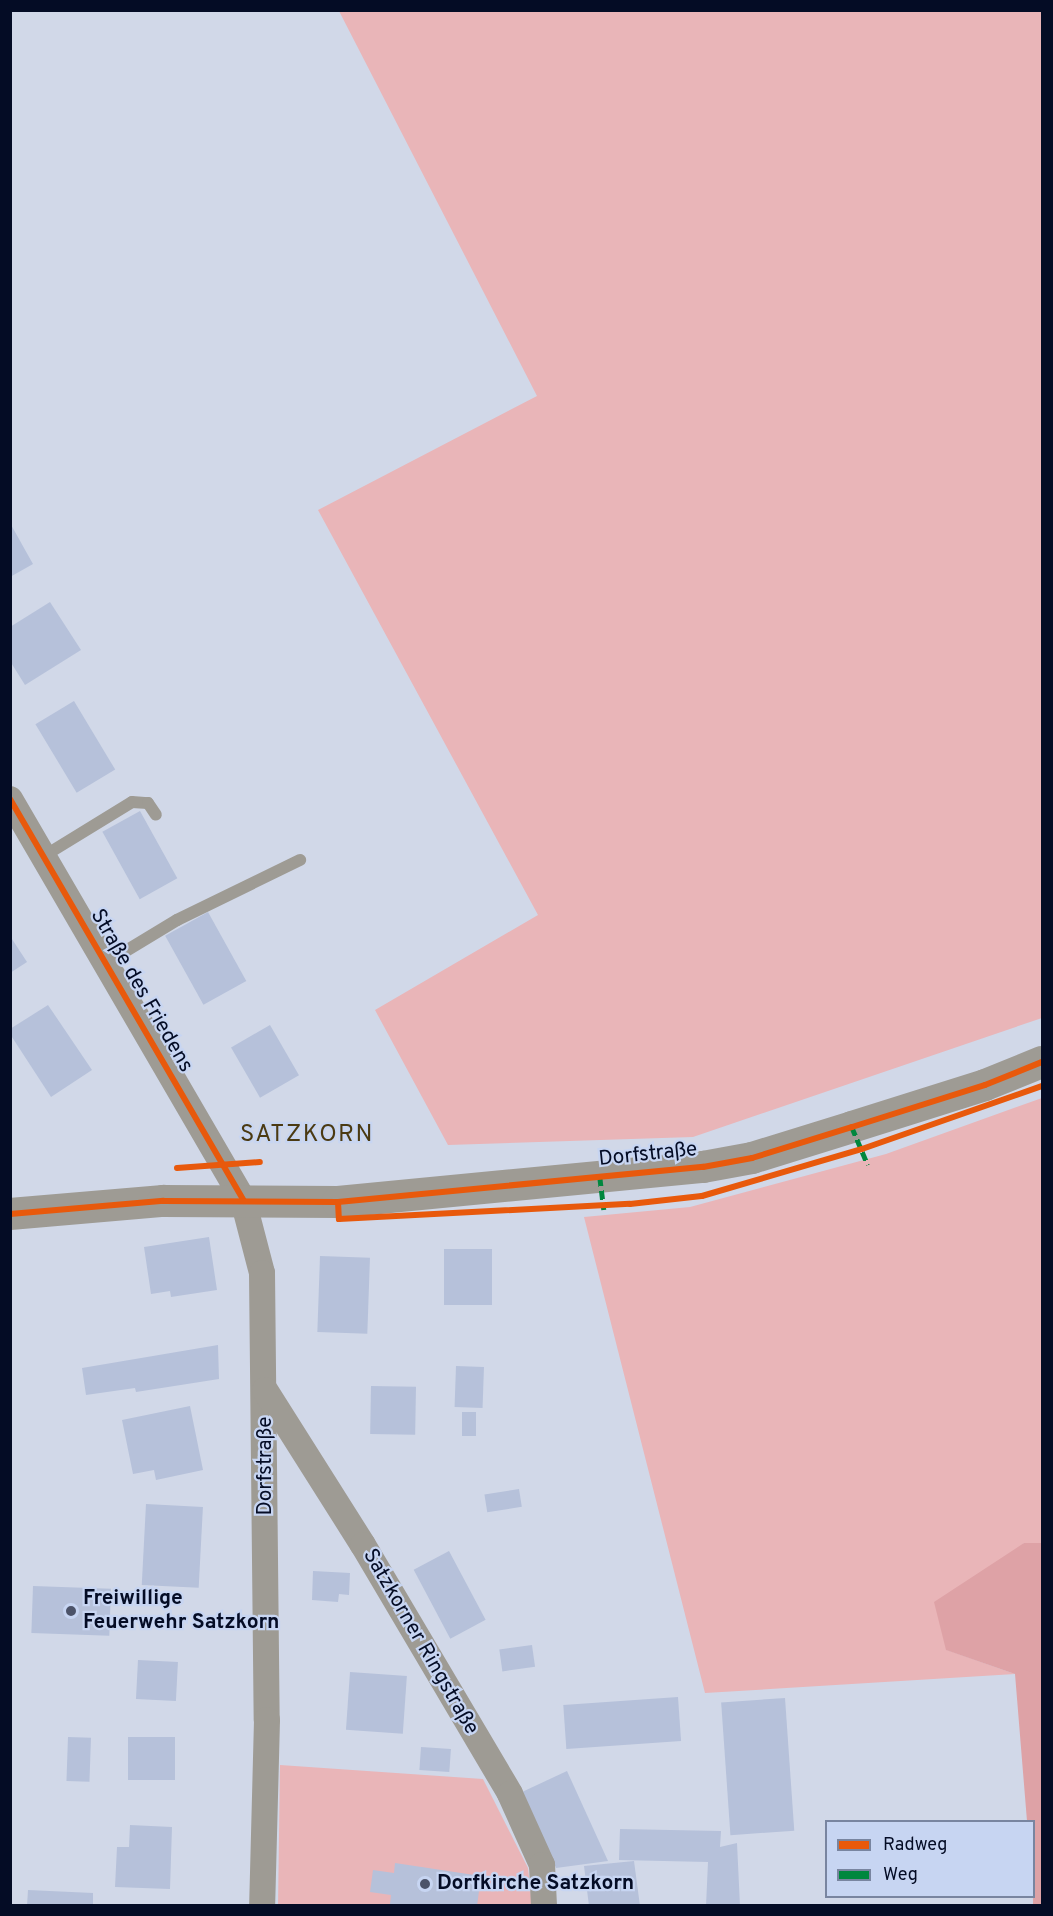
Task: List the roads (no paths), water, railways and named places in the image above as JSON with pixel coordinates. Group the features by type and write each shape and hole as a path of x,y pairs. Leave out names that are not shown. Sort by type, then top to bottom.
{"street":[{"name":"Straße des Friedens","path":"10,799 243,1200"},
{"name":"Dorfstraße","path":"262,1905 267,1720 262,1273 243,1200 348,1201 703,1167 752,1158 830,1134 985,1085 1042,1062"},
{"path":"10,1214 163,1201 243,1200"},
{"name":"Satzkorner Ringstraße","path":"265,1390 363,1545 510,1794 542,1865 544,1905"}],"lane":[{"path":"44,856 132,802 148,803 156,815"},
{"path":"106,963 177,920 300,860"}],"place":[{"name":"Freiwillige Feuerwehr Satzkorn","path":"71,1611"},
{"name":"Dorfkirche Satzkorn","path":"425,1884"}],"district":[{"name":"SATZKORN","path":"307,1136"}]}
